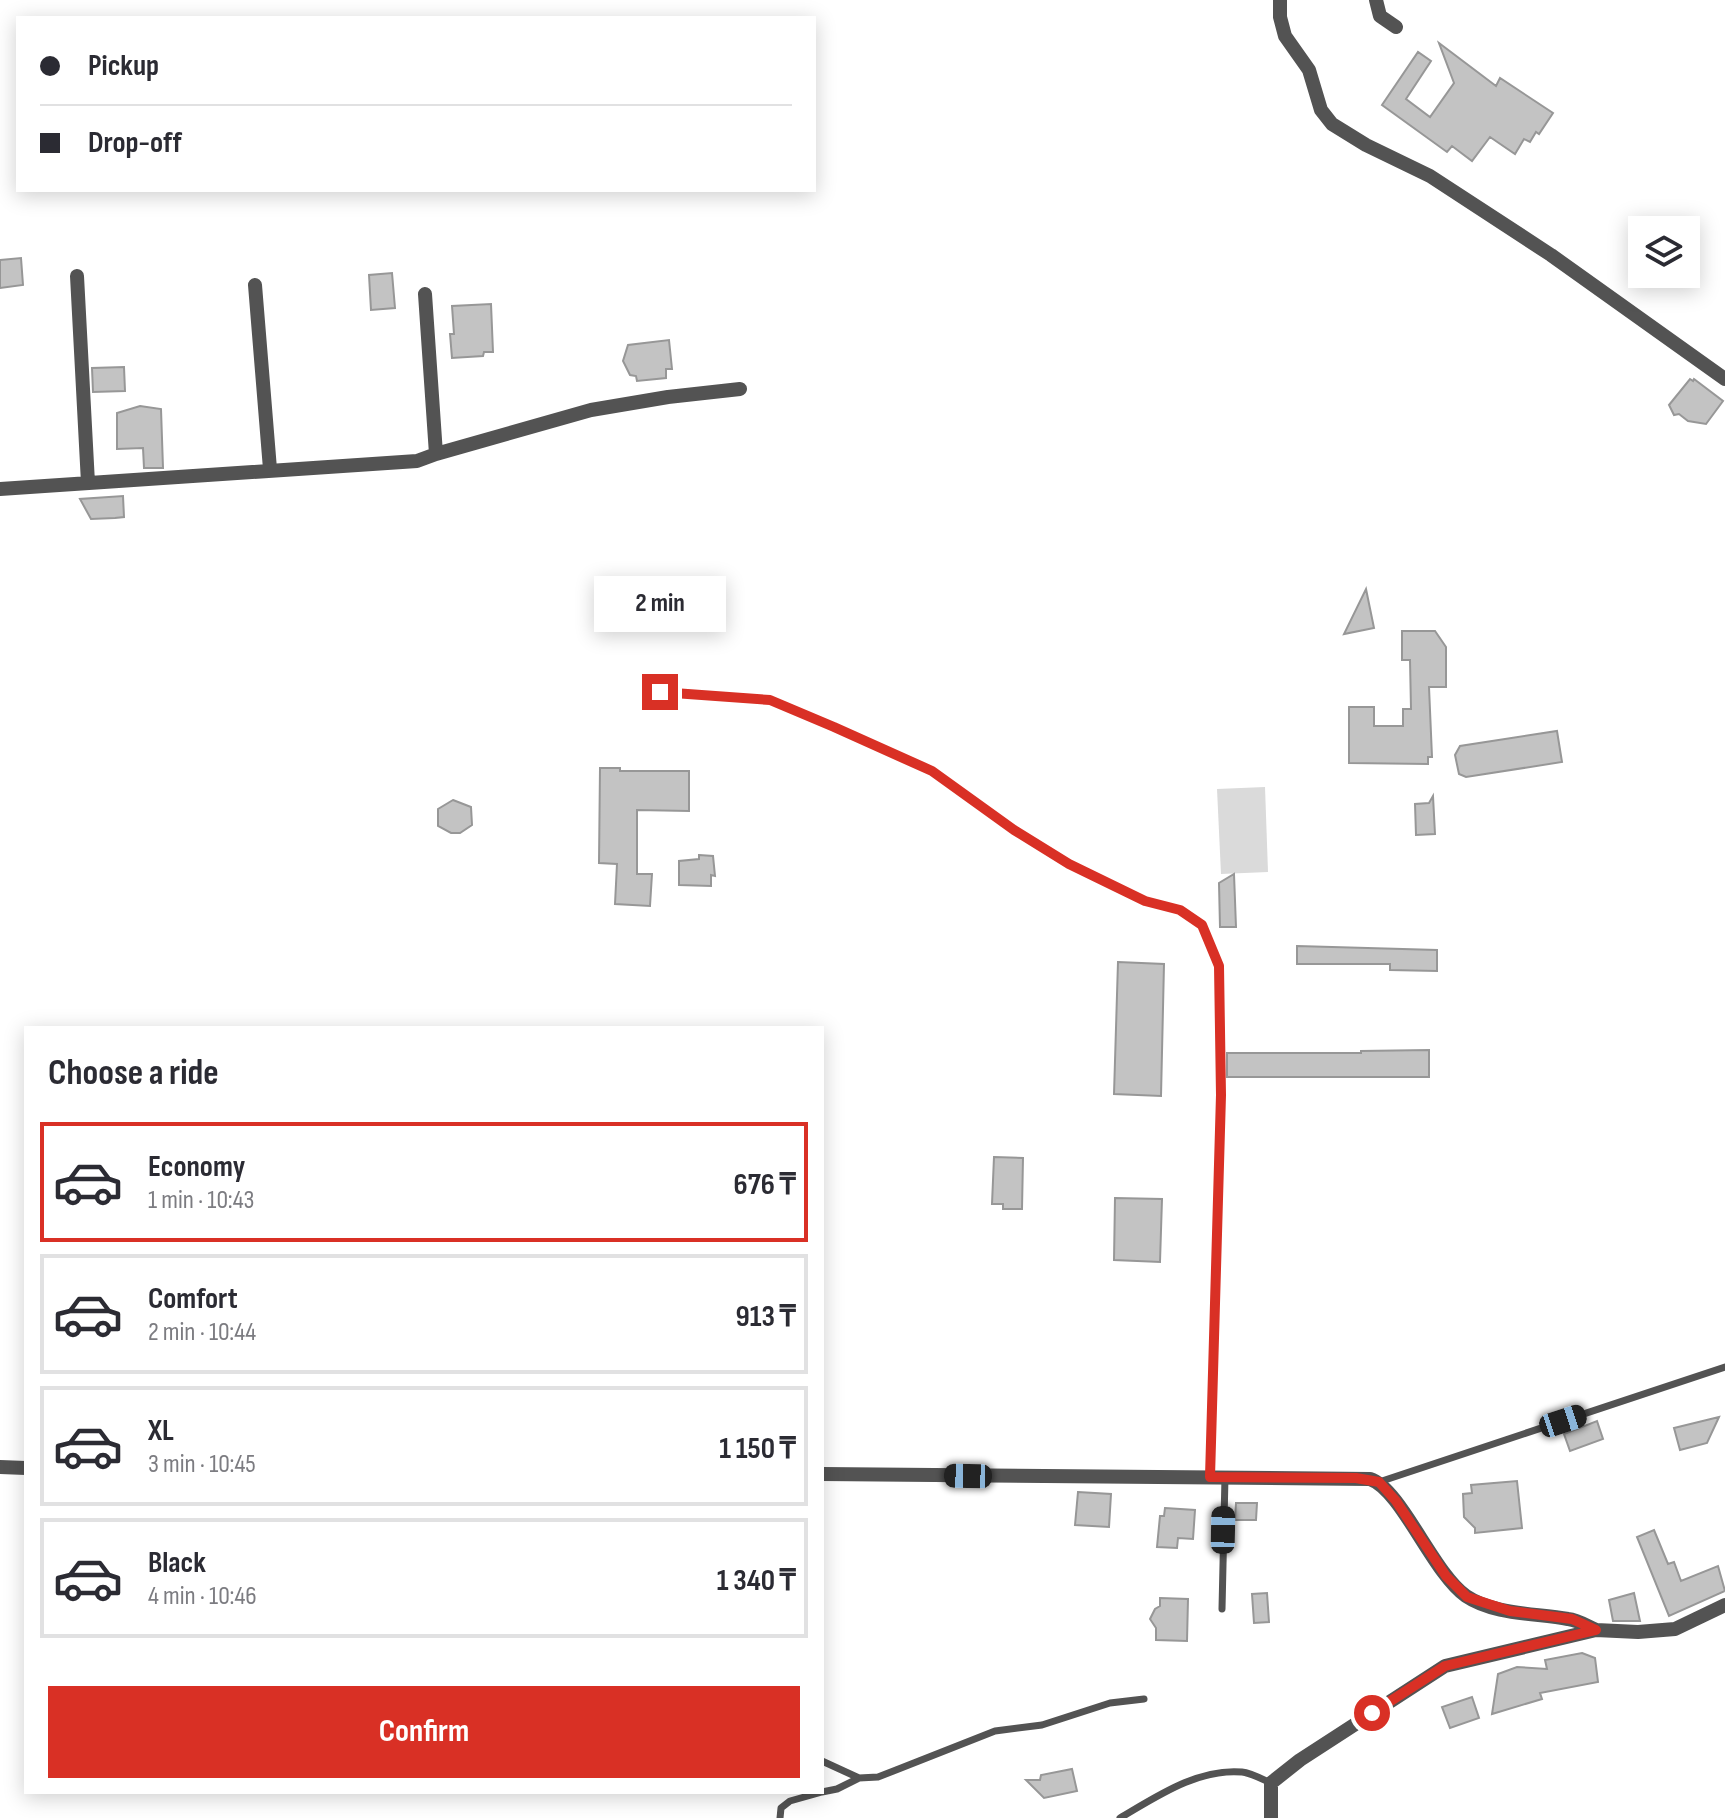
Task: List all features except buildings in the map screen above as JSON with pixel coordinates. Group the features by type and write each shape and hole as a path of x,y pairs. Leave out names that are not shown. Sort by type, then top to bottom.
{"street":[{"path":"1280,0 1285,36 1309,70 1321,110 1332,124 1366,145 1430,176 1551,255 1725,379"},
{"path":"1376,0 1380,16 1396,27"},
{"path":"77,276 88,483"},
{"path":"255,285 270,469"},
{"path":"425,294 436,454"},
{"path":"0,489 417,461 591,410 740,389"},
{"path":"0,1467 24,1468"},
{"path":"824,1474 1356,1478 1379,1482 1396,1501 1446,1576 1467,1597 1510,1611 1572,1619 1596,1630"},
{"path":"1271,1818 1271,1783 1300,1760 1445,1666 1596,1630 1638,1632 1675,1629 1725,1605"}],"lane":[{"path":"660,692 770,700 834,727 932,771 1014,830 1069,864 1145,901 1180,910 1202,925 1219,966 1217,1477 1222,1609"},
{"path":"1379,1482 1725,1367"},
{"path":"824,1792 859,1778 878,1777 995,1731 1042,1725 1110,1703 1144,1699"},
{"path":"824,1762 859,1778"},
{"path":"1120,1818 1172,1788 1209,1775 1243,1772 1271,1783"},
{"path":"780,1818 781,1808 790,1801 815,1794"}],"shaded area":[{"path":"1265,787 1268,872 1221,874 1217,789"}],"route":[{"path":"660,692 770,700 834,727 932,771 1014,830 1069,864 1145,901 1180,910 1202,925 1219,966 1221,1095 1210,1477 1356,1478 1379,1482 1396,1501 1446,1576 1467,1597 1510,1611 1572,1619 1596,1630 1445,1666 1372,1713"}]}
